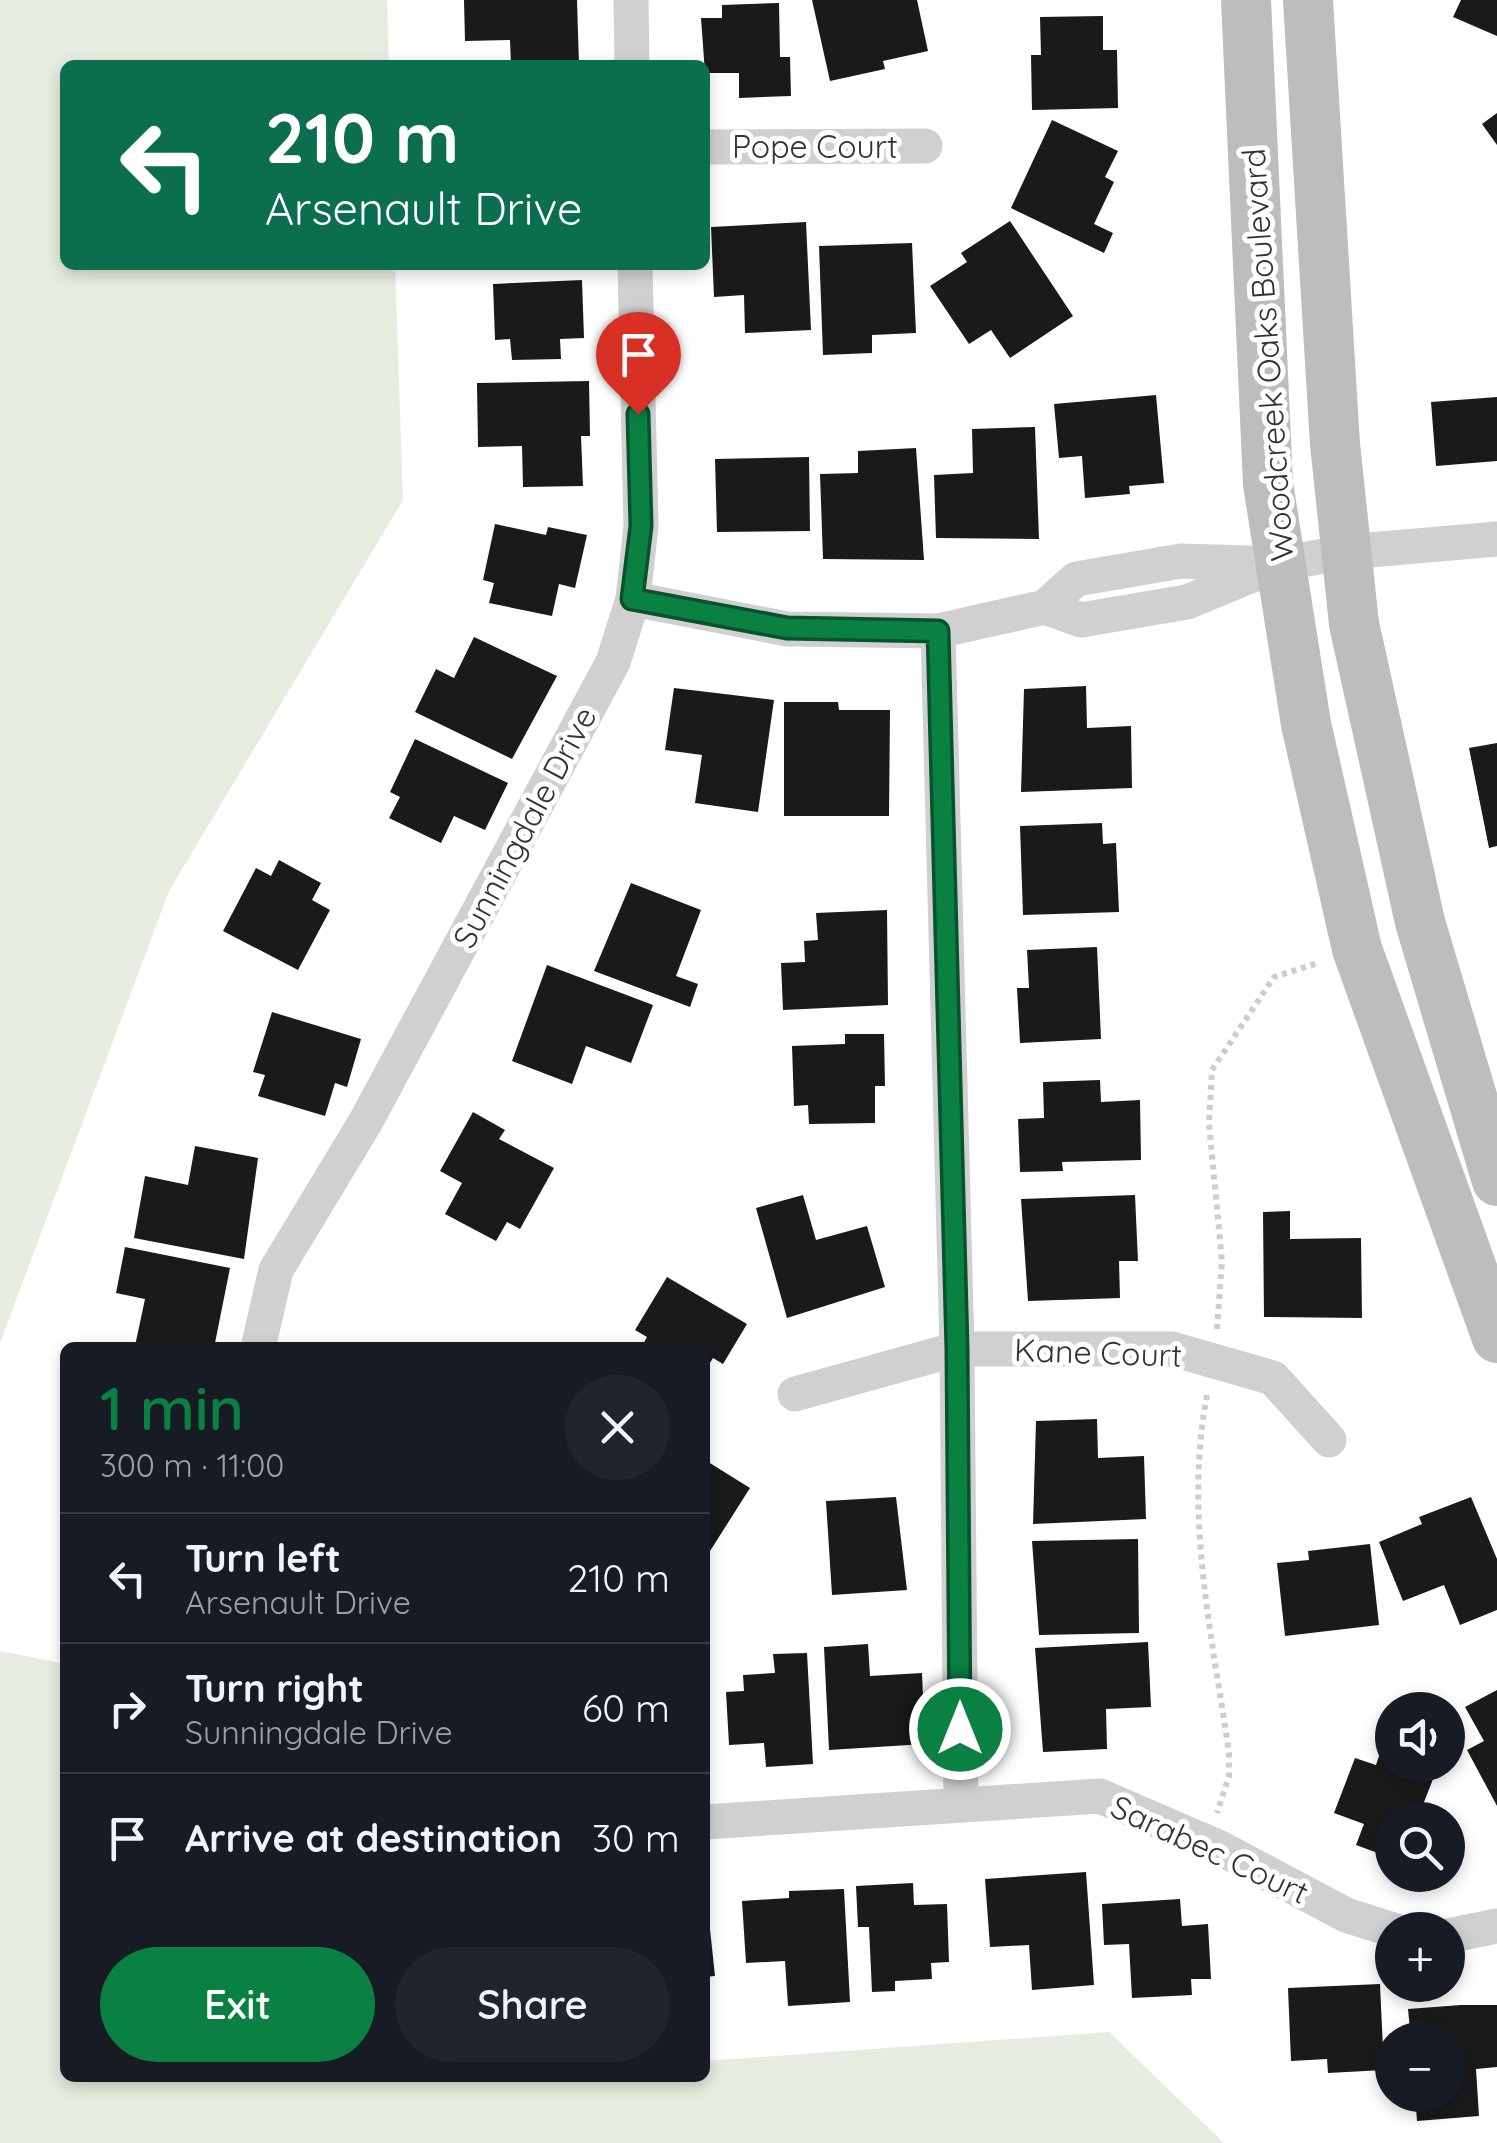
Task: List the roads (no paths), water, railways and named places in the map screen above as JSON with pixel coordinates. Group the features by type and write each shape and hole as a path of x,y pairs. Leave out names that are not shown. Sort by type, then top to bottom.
{"main road":[{"name":"Woodcreek Oaks Boulevard","path":"1246,0 1268,484 1306,724 1357,950 1497,1338"},
{"name":"Woodcreek Oaks Boulevard","path":"1308,0 1331,389 1360,651 1420,922 1497,1181"}],"street":[{"path":"631,0 632,60"},
{"name":"Pope Court","path":"710,146 925,146"},
{"name":"Sunningdale Drive","path":"259,1342 276,1270 366,1121 605,678 632,599 641,526 635,270"},
{"path":"1045,606 1080,620 1186,602 1280,564 1347,552 1497,540"},
{"path":"632,599 787,628 938,631 1045,606 1076,580 1180,561 1280,564"},
{"path":"1139,568 1146,609"},
{"path":"710,1822 961,1805 957,1349 938,631"},
{"name":"Kane Court","path":"795,1394 957,1349 1172,1350 1272,1378 1329,1440"},
{"name":"Sarabec Court","path":"961,1805 1100,1796 1218,1847 1346,1915 1375,1924"},
{"path":"1465,1933 1497,1926"}]}
